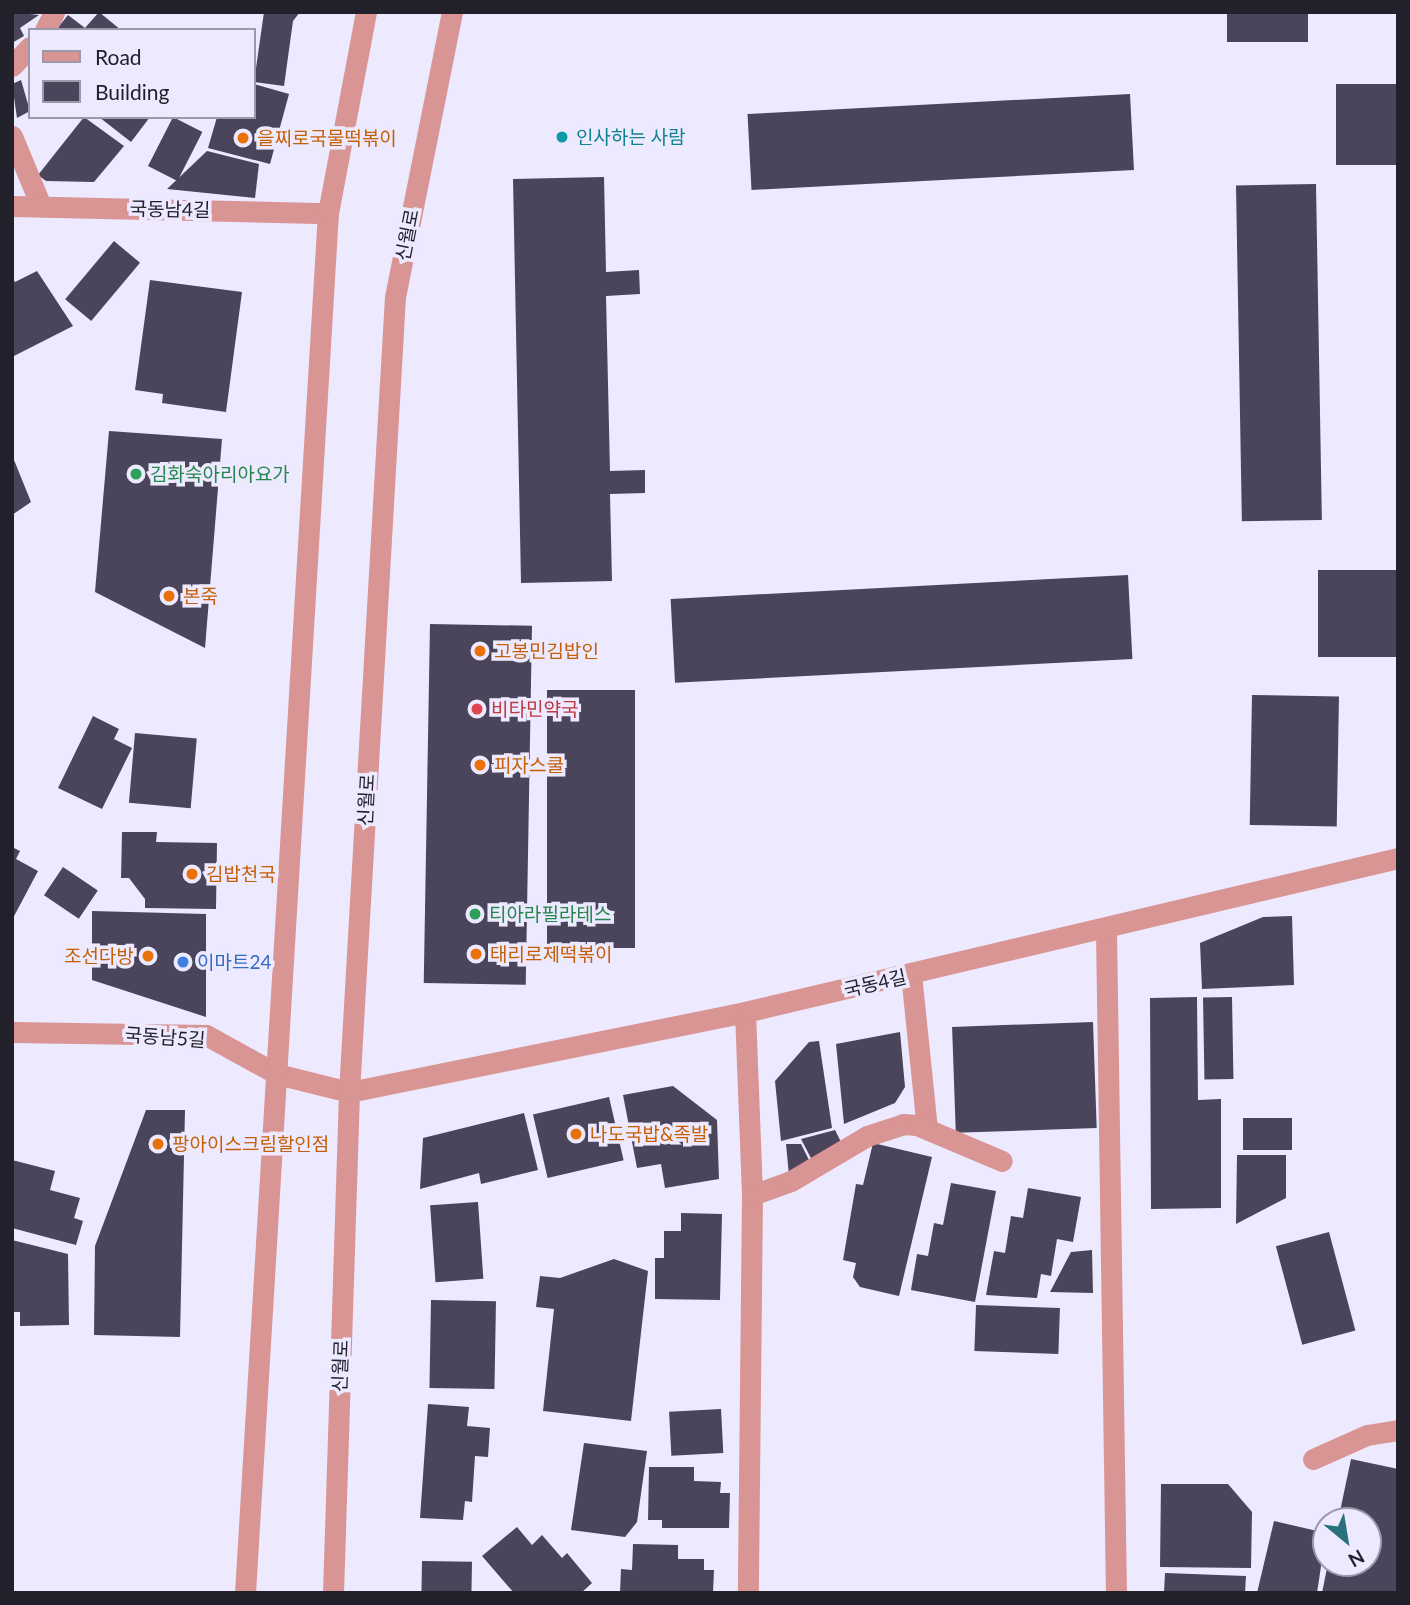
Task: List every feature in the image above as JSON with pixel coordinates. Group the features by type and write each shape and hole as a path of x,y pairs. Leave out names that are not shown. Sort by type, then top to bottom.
{"street":[{"path":"46,28 54,12"},
{"path":"245,1593 328,213 366,12"},
{"name":"신월로","path":"333,1593 349,1092 395,297 452,12"},
{"path":"12,66 28,49"},
{"path":"12,136 41,206"},
{"name":"국동남4길","path":"12,206 328,213"},
{"name":"국동4길","path":"349,1092 745,1012 1106,930 1398,858"},
{"path":"1106,930 1116,1593"},
{"path":"911,974 927,1128"},
{"path":"745,1012 752,1195 748,1593"},
{"name":"국동남5길","path":"12,1032 206,1035 277,1074 349,1092"},
{"path":"752,1195 791,1181 886,1128 927,1128 1002,1161"},
{"path":"1313,1459 1367,1435 1398,1430"}],"building":[{"path":"12,12 39,15 20,28 24,36 12,43"},
{"path":"99,12 119,28 85,28"},
{"path":"264,12 300,12 293,21 284,86 256,82"},
{"path":"1227,12 1308,12 1308,42 1227,42"},
{"path":"68,15 85,28 58,28"},
{"path":"21,80 28,104 28,112 17,118 12,84"},
{"path":"1336,84 1398,84 1398,165 1336,165"},
{"path":"256,85 289,94 270,164 208,148 216,119 256,119"},
{"path":"1130,94 1134,170 752,190 748,114"},
{"path":"82,119 87,119 124,146 94,182 46,181 38,175"},
{"path":"102,119 148,119 131,142"},
{"path":"172,119 202,132 177,181 148,166"},
{"path":"207,151 259,164 255,198 167,189"},
{"path":"604,177 606,272 639,270 640,294 606,296 610,471 645,470 645,493 610,494 612,581 521,583 513,179"},
{"path":"1316,184 1322,520 1242,521 1236,185"},
{"path":"114,241 140,263 91,321 65,299"},
{"path":"37,271 73,326 12,357 12,277 15,282"},
{"path":"150,280 242,292 226,412 162,403 163,394 135,390"},
{"path":"109,431 222,439 205,648 95,592"},
{"path":"12,455 31,502 12,515"},
{"path":"1318,570 1398,570 1398,657 1318,657"},
{"path":"1128,575 1132,659 675,683 671,599"},
{"path":"430,624 532,626 526,985 424,983"},
{"path":"547,690 635,690 635,948 547,948"},
{"path":"1252,695 1339,697 1337,826 1250,825"},
{"path":"93,716 119,729 114,739 132,748 102,809 58,788"},
{"path":"135,733 197,738 191,808 129,803"},
{"path":"122,832 157,832 156,842 217,843 216,909 145,908 145,899 129,878 121,878"},
{"path":"12,847 20,851 16,859 38,871 12,920"},
{"path":"63,867 98,890 79,919 44,895"},
{"path":"92,911 206,914 206,1017 92,980"},
{"path":"1292,916 1294,985 1202,989 1200,943 1263,917"},
{"path":"1197,997 1198,1100 1221,1099 1221,1208 1151,1209 1150,998"},
{"path":"1232,997 1233,1079 1204,1079 1203,998"},
{"path":"1093,1022 1097,1128 956,1133 952,1027"},
{"path":"900,1032 905,1087 895,1103 844,1124 836,1044"},
{"path":"819,1041 832,1128 781,1141 775,1081 809,1042"},
{"path":"673,1086 717,1120 719,1179 665,1188 661,1164 637,1168 623,1095"},
{"path":"609,1097 624,1160 548,1178 533,1115"},
{"path":"146,1110 185,1110 180,1337 94,1335 95,1246"},
{"path":"524,1113 538,1170 481,1184 479,1173 420,1189 423,1138"},
{"path":"1243,1118 1292,1118 1292,1150 1243,1150"},
{"path":"835,1130 843,1146 814,1164 801,1139"},
{"path":"873,1143 932,1157 899,1296 860,1287 853,1277 856,1263 843,1260 856,1184 863,1185"},
{"path":"786,1144 801,1144 811,1164 789,1176"},
{"path":"1237,1155 1286,1155 1286,1198 1236,1224"},
{"path":"12,1160 55,1171 50,1190 80,1198 74,1218 83,1221 76,1245 12,1228"},
{"path":"951,1183 996,1191 975,1302 911,1290 917,1254 928,1256 934,1223 943,1225"},
{"path":"1028,1188 1081,1197 1073,1242 1057,1239 1051,1276 1041,1274 1037,1298 986,1295 994,1251 1005,1253 1011,1216 1023,1218"},
{"path":"478,1202 483,1279 435,1282 430,1205"},
{"path":"681,1213 722,1214 720,1300 655,1299 655,1258 664,1258 664,1231 681,1231"},
{"path":"1329,1232 1355,1331 1302,1345 1276,1246"},
{"path":"12,1240 68,1254 69,1325 20,1326 20,1312 12,1312"},
{"path":"1092,1250 1093,1293 1050,1292 1071,1252"},
{"path":"614,1259 648,1271 631,1421 543,1411 554,1309 536,1307 540,1276 560,1278"},
{"path":"431,1300 496,1301 494,1389 429,1388"},
{"path":"976,1305 1060,1308 1058,1354 974,1351"},
{"path":"428,1404 469,1407 467,1426 490,1428 488,1457 475,1456 472,1502 465,1501 463,1520 420,1518"},
{"path":"721,1409 723,1453 671,1456 669,1412"},
{"path":"584,1443 647,1451 637,1522 625,1537 571,1530"},
{"path":"1351,1459 1398,1469 1398,1593 1322,1593 1325,1577 1382,1577 1382,1507 1341,1507"},
{"path":"649,1467 694,1467 694,1481 721,1482 720,1493 730,1493 729,1528 662,1528 662,1520 648,1520"},
{"path":"1161,1484 1228,1484 1252,1512 1251,1568 1160,1567"},
{"path":"1274,1521 1312,1530 1312,1577 1319,1577 1317,1593 1257,1593"},
{"path":"517,1527 532,1545 542,1535 562,1558 567,1553 592,1583 581,1593 514,1593 482,1556"},
{"path":"633,1544 678,1545 678,1559 704,1559 704,1570 714,1570 713,1593 620,1593 621,1569 632,1570"},
{"path":"422,1561 472,1562 471,1593 421,1593"},
{"path":"1165,1573 1246,1576 1245,1593 1164,1593"}],"place":[{"name":"인사하는 사람","path":"562,137"},
{"name":"을찌로국물떡볶이","path":"243,138"},
{"name":"김화숙아리아요가","path":"136,474"},
{"name":"본죽","path":"169,596"},
{"name":"고봉민김밥인","path":"480,651"},
{"name":"비타민약국","path":"477,709"},
{"name":"피자스쿨","path":"480,765"},
{"name":"김밥천국","path":"192,874"},
{"name":"티아라필라테스","path":"475,914"},
{"name":"태리로제떡볶이","path":"476,954"},
{"name":"조선다방","path":"148,956"},
{"name":"이마트24","path":"183,962"},
{"name":"나도국밥&족발","path":"576,1134"},
{"name":"팡아이스크림할인점","path":"158,1144"}]}
